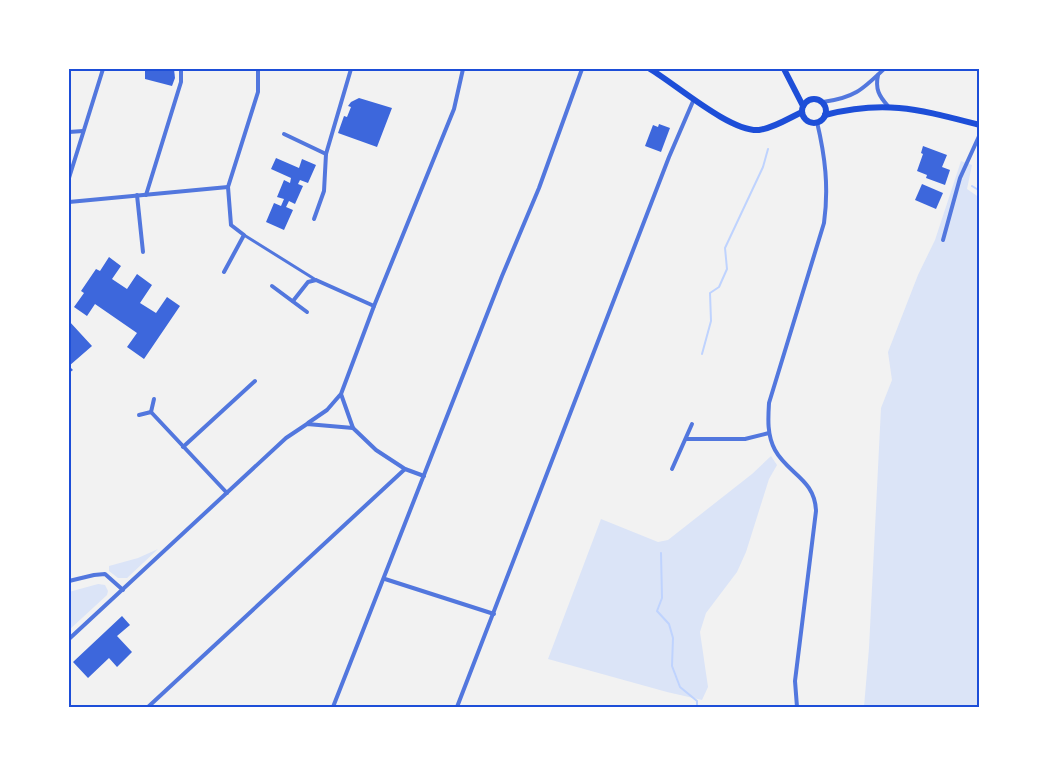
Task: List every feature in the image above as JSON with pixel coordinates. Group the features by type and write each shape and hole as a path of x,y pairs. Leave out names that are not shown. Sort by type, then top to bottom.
{"main road":[{"path":"651,69 730,122 756,130 770,127 803,109 813,99 823,102 826,108 825,115"},
{"path":"784,69 807,120 817,122 825,115 859,107 888,106 980,125"}],"street":[{"path":"69,178 103,69"},
{"path":"146,195 182,82 181,69"},
{"path":"258,69 258,92 228,187 231,225 244,236 316,280 374,306"},
{"path":"314,219 324,191 326,154 351,69"},
{"path":"69,639 286,438 327,410 341,394 454,109 463,69"},
{"path":"333,707 502,276 539,188 582,69"},
{"path":"823,102 849,98 884,69"},
{"path":"878,74 876,84 878,92 888,106"},
{"path":"457,707 665,168 694,99"},
{"path":"797,707 795,681 816,501 808,485 781,459 775,450 769,433 769,403 824,223 827,172 817,122"},
{"path":"69,132 83,130"},
{"path":"284,134 326,154"},
{"path":"943,240 960,178 980,134"},
{"path":"69,202 228,187"},
{"path":"137,195 143,252"},
{"path":"224,272 244,236"},
{"path":"293,301 308,282 316,280"},
{"path":"272,286 307,312"},
{"path":"183,447 255,381"},
{"path":"341,394 353,428 376,450 405,469 424,476"},
{"path":"151,412 154,399"},
{"path":"151,412 227,493"},
{"path":"139,416 151,412"},
{"path":"307,424 353,428"},
{"path":"672,469 692,424"},
{"path":"686,439 745,439 769,433"},
{"path":"147,707 405,469"},
{"path":"69,582 105,574 123,590"},
{"path":"385,579 494,614"}],"shaded area":[{"path":"961,161 972,165 967,189 980,198 980,707 864,707 881,408 892,380 888,352 918,275 935,240"},
{"path":"771,456 777,465 769,479 746,552 737,572 706,613 700,632 708,687 702,700 548,659 601,519 658,542 668,540 752,474"},
{"path":"158,549 127,578 118,578 109,571 109,566 138,558"},
{"path":"98,584 105,585 107,595 69,630 69,592"}],"building":[{"path":"145,69 174,69 175,78 172,86 145,79"},
{"path":"359,98 392,108 377,147 338,133 344,116 347,117 351,107 348,106"},
{"path":"659,124 670,128 661,152 645,146 653,125 658,127"},
{"path":"923,146 947,155 942,167 950,170 945,185 926,178 927,175 917,171 923,154 921,153"},
{"path":"276,158 299,168 302,159 316,165 308,183 300,180 298,184 303,186 295,204 289,201 286,207 293,210 284,230 266,222 274,203 281,206 284,199 277,197 284,180 290,183 291,178 271,169"},
{"path":"922,184 943,193 936,209 915,200"},
{"path":"109,257 121,266 112,279 127,289 137,274 152,285 140,303 156,313 167,297 180,306 144,359 127,347 137,333 95,304 87,316 74,307 84,293 81,291 96,269 100,271"},
{"path":"69,321 92,346 69,366"},
{"path":"122,616 130,625 117,636 132,652 117,667 109,658 88,678 73,662"}],"waterway":[{"path":"702,354 711,321 710,293 719,287 727,269 725,248 763,167 768,149"},
{"path":"972,186 980,191"},
{"path":"661,553 662,598 657,611 669,624 673,638 672,666 680,687 697,701 697,707"}]}
